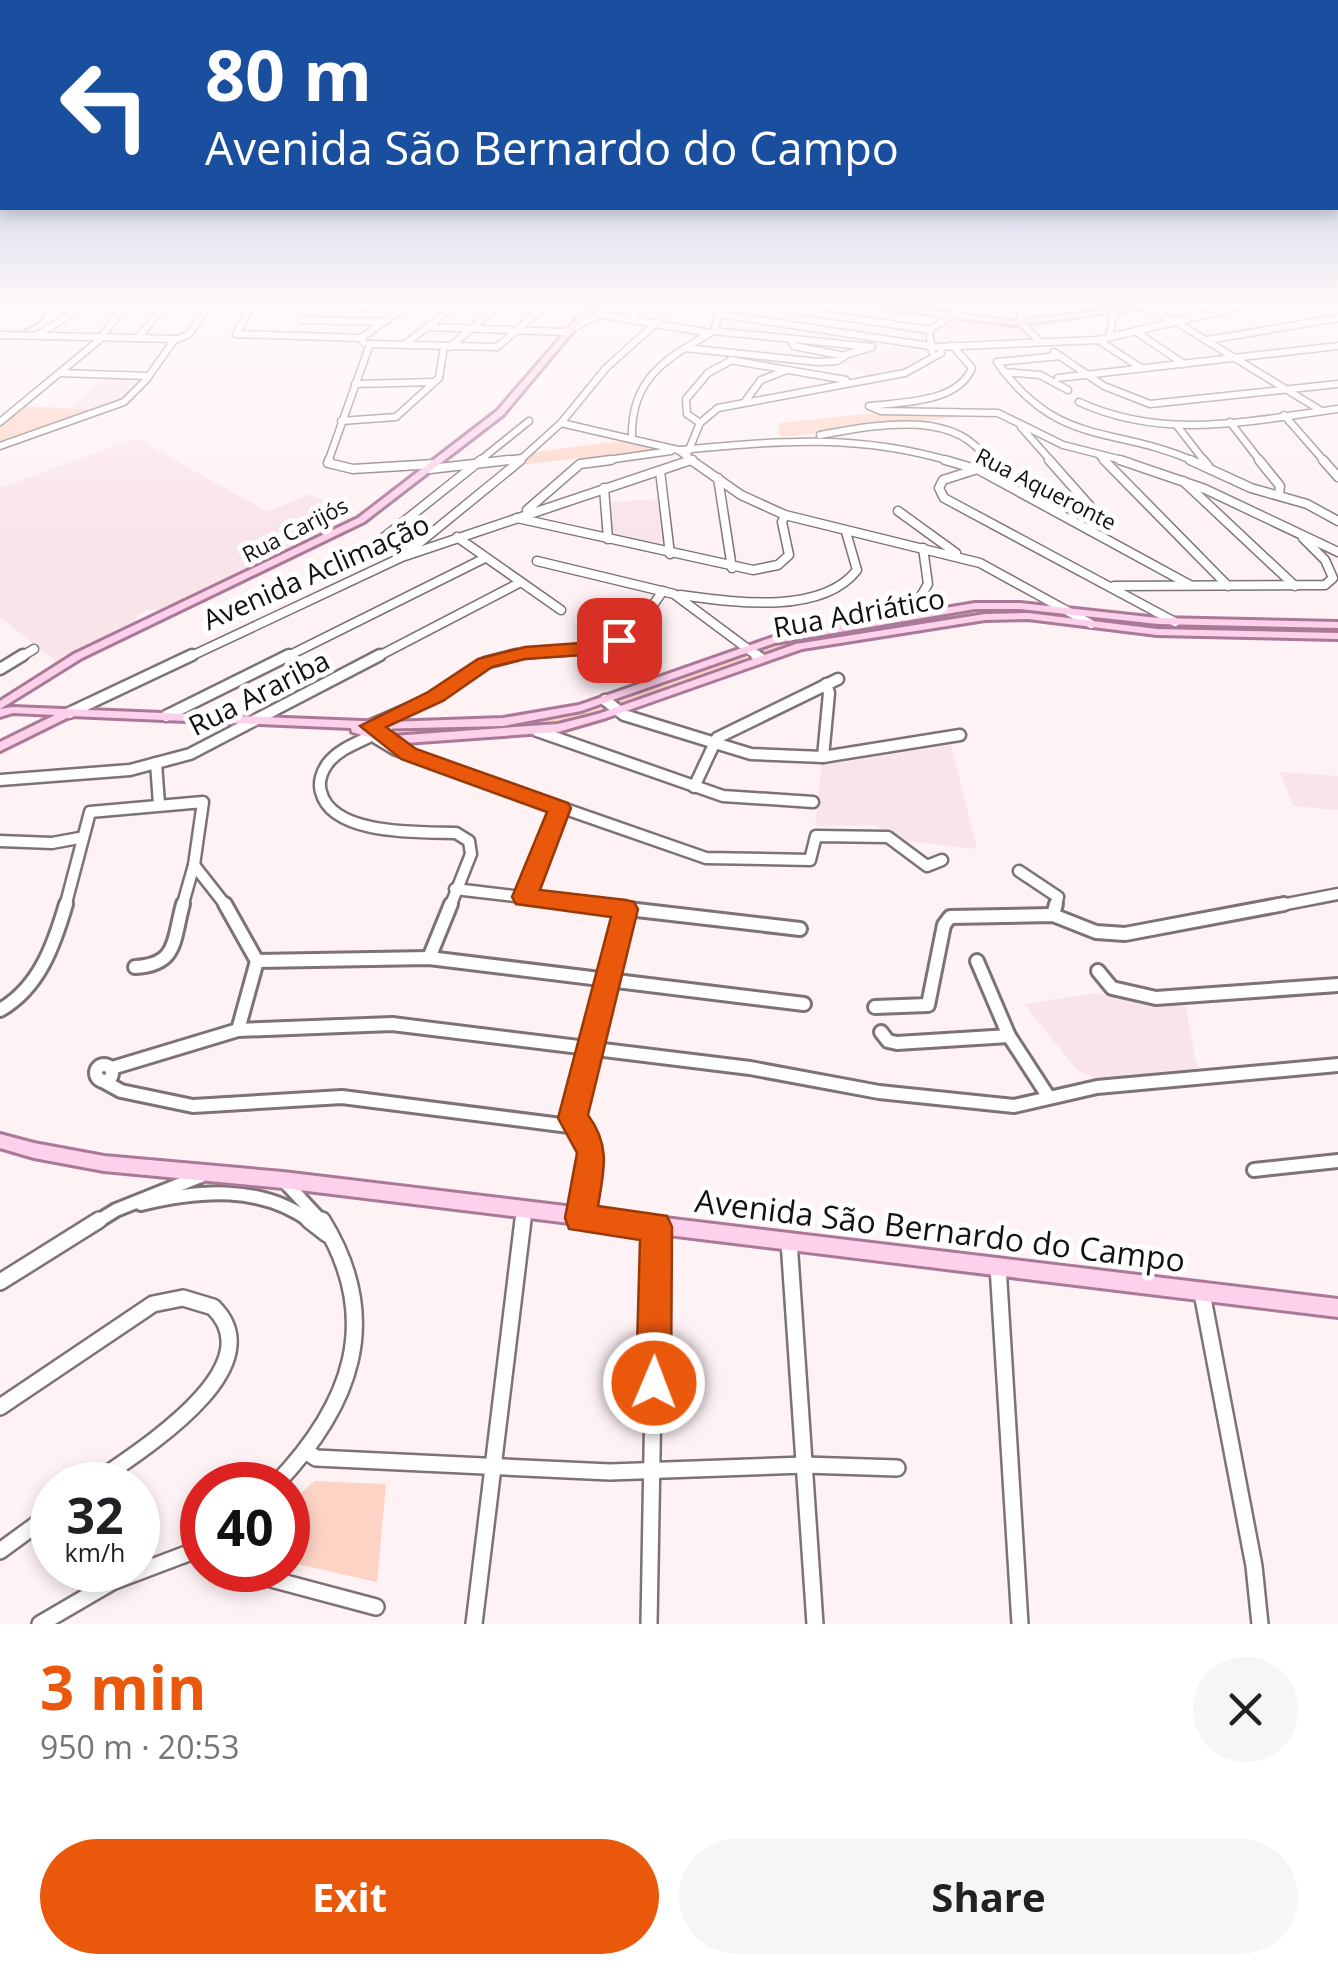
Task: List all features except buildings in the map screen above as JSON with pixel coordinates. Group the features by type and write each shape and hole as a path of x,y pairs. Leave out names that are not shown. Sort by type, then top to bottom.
{"main road":[{"name":"Rua Carijós","path":"16,694 105,642 336,534 507,407 526,383"},
{"name":"Rua Adriático","path":"381,733 522,721 605,700 788,636 986,605 1210,634 1338,636"},
{"name":"Rua Adriático","path":"4,710 344,725 381,733 537,731 614,712 800,646 998,616 1077,614"},
{"name":"Rua Adriático","path":"1174,627 1200,622 1338,625"},
{"path":"1200,622 1200,627 1210,634"},
{"name":"Rua Adriático","path":"4,710 16,694"},
{"name":"Avenida Aclimação","path":"0,746 69,713"},
{"name":"Avenida São Bernardo do Campo","path":"0,1140 44,1155 76,1160 283,1180 1338,1308"}],"street":[{"path":"0,422 48,383"},
{"path":"0,446 120,405 141,383"},
{"path":"403,383 355,384 326,460 331,466 360,469 418,462 432,466 475,465 523,458"},
{"path":"341,421 393,418 433,383"},
{"path":"426,543 561,423 594,383"},
{"path":"632,438 629,414 636,393 647,383"},
{"path":"698,426 687,414 686,398 699,383"},
{"path":"746,400 759,383"},
{"path":"692,453 698,426 718,408 831,383"},
{"path":"963,383 956,390 869,406 881,411 988,411 1063,446 1182,480 1338,552"},
{"path":"1010,383 1056,420 1099,438 1176,454 1250,488 1316,507 1338,521"},
{"path":"1055,383 1068,390"},
{"path":"1104,383 1134,399 1156,404 1338,384"},
{"path":"1276,383 1321,411"},
{"path":"1079,402 1118,419 1178,427 1338,409"},
{"path":"1284,416 1338,476"},
{"path":"1056,420 1063,446"},
{"name":"Rua Carijós","path":"382,539 528,421"},
{"path":"1230,422 1280,486 1279,494"},
{"path":"561,423 692,453 741,495 785,515 961,557 1006,574 1077,614"},
{"path":"804,438 885,427 934,427 965,436 978,444 990,462 980,470 946,478 939,485 939,492 1113,586 1174,627"},
{"path":"1022,427 1096,513 1090,530"},
{"path":"1178,427 1210,468"},
{"name":"Rua Aqueronte","path":"692,453 804,438 896,448 980,470 1190,585"},
{"path":"536,506 580,464 678,450"},
{"path":"1176,454 1196,451"},
{"name":"Avenida Aclimação","path":"69,713 426,543 457,537 536,506 661,470 692,453"},
{"path":"1100,456 1229,586"},
{"path":"1324,461 1338,462"},
{"path":"661,470 670,554"},
{"path":"718,478 732,568"},
{"path":"1182,480 1296,586"},
{"path":"604,488 608,540"},
{"path":"942,552 892,514 898,511 961,557"},
{"path":"518,516 732,568 761,570 785,560 790,549 782,522 785,515"},
{"path":"1113,586 1318,587 1329,582 1333,574 1325,560 1297,531"},
{"path":"537,561 674,594 754,603 838,588 853,580 857,570 846,532"},
{"path":"457,537 560,610"},
{"path":"1325,560 1328,546"},
{"path":"909,616 926,595 932,580 923,548"},
{"path":"166,716 484,558"},
{"name":"Rua Arariba","path":"0,780 114,772 204,748 519,584"},
{"path":"429,958 471,854 465,837 349,822 329,810 320,788 328,763 343,750 381,733 485,663 510,656 608,645 634,629 662,591"},
{"path":"674,594 760,658"},
{"path":"0,669 34,649"},
{"path":"694,787 712,745 729,732 838,679"},
{"path":"823,757 829,693 826,684"},
{"path":"605,700 614,712 751,754 823,757 960,735"},
{"path":"537,731 736,799 813,802"},
{"path":"381,733 408,754 706,858 810,860 816,836 888,837 928,866 942,860"},
{"path":"381,733 408,754"},
{"path":"156,763 159,804"},
{"path":"0,1010 20,999 41,969 74,877 79,838 90,812 96,808 203,802 194,865 168,958 158,966 135,968"},
{"path":"525,897 560,808"},
{"path":"0,842 79,838"},
{"path":"194,865 232,912 257,961 238,1030"},
{"path":"1019,871 1058,897 1054,915"},
{"path":"455,890 800,929"},
{"path":"875,1008 928,1005 944,925 950,917 1054,915 1096,932 1125,934 1338,894"},
{"path":"580,1218 592,1153 573,1112 626,909"},
{"path":"257,961 429,958 804,1004"},
{"path":"977,961 1009,1036 1048,1096"},
{"path":"1098,971 1112,988 1150,998 1338,985"},
{"path":"577,1127 342,1097 193,1106 121,1091 95,1077 106,1066 112,1068 238,1030 412,1024 794,1074 879,1092 1014,1106 1048,1096 1179,1078 1338,1066"},
{"path":"881,1032 897,1044 1009,1036"},
{"path":"1254,1170 1338,1161"},
{"path":"0,1282 116,1210 211,1172"},
{"path":"283,1180 322,1220 334,1240 350,1278 354,1301 352,1351 336,1405 297,1462"},
{"path":"116,1210 180,1194 234,1190 296,1212 334,1240"},
{"path":"474,1624 524,1212"},
{"path":"649,1624 656,1227"},
{"path":"789,1241 815,1624"},
{"path":"998,1266 1020,1624"},
{"path":"1202,1293 1254,1566 1260,1624"},
{"path":"0,1407 146,1307 180,1298 211,1305 222,1316 227,1331 228,1348 217,1384 202,1402 121,1462"},
{"path":"307,1452 316,1458 491,1468 652,1472 805,1466 897,1468"},
{"path":"0,1552 30,1530"},
{"path":"40,1624 112,1582 180,1558"},
{"path":"310,1589 376,1607"}],"shaded area":[{"path":"98,383 137,383 121,400 98,410 70,408"},
{"path":"24,406 101,410 0,444 0,426"},
{"path":"865,414 985,414 782,437 778,433 780,423"},
{"path":"136,438 268,512 310,494 357,519 165,609 148,610 138,615 136,622 56,662 0,617 0,488"},
{"path":"628,440 664,449 518,465 535,452"},
{"path":"658,499 662,545 614,537 611,502"},
{"path":"976,608 1020,608 1159,623 1338,627 1338,634 1156,630 1027,614 983,615 798,644 600,714 557,725 402,737 389,733 396,729 554,718 775,642"},
{"path":"951,745 977,849 905,841 875,825 815,826 822,761 842,762"},
{"path":"1280,772 1338,776 1338,810 1293,806"},
{"path":"1097,993 1157,1006 1185,1003 1197,1068 1097,1079 1078,1071 1024,1004"},
{"path":"315,1481 386,1484 377,1582 310,1567 310,1485"}],"route":[{"path":"619,640 596,648 525,653 485,663 436,697 370,726 408,754 560,808 525,897 626,909 573,1118 588,1138 592,1153 580,1218 656,1227 654,1383"}]}
